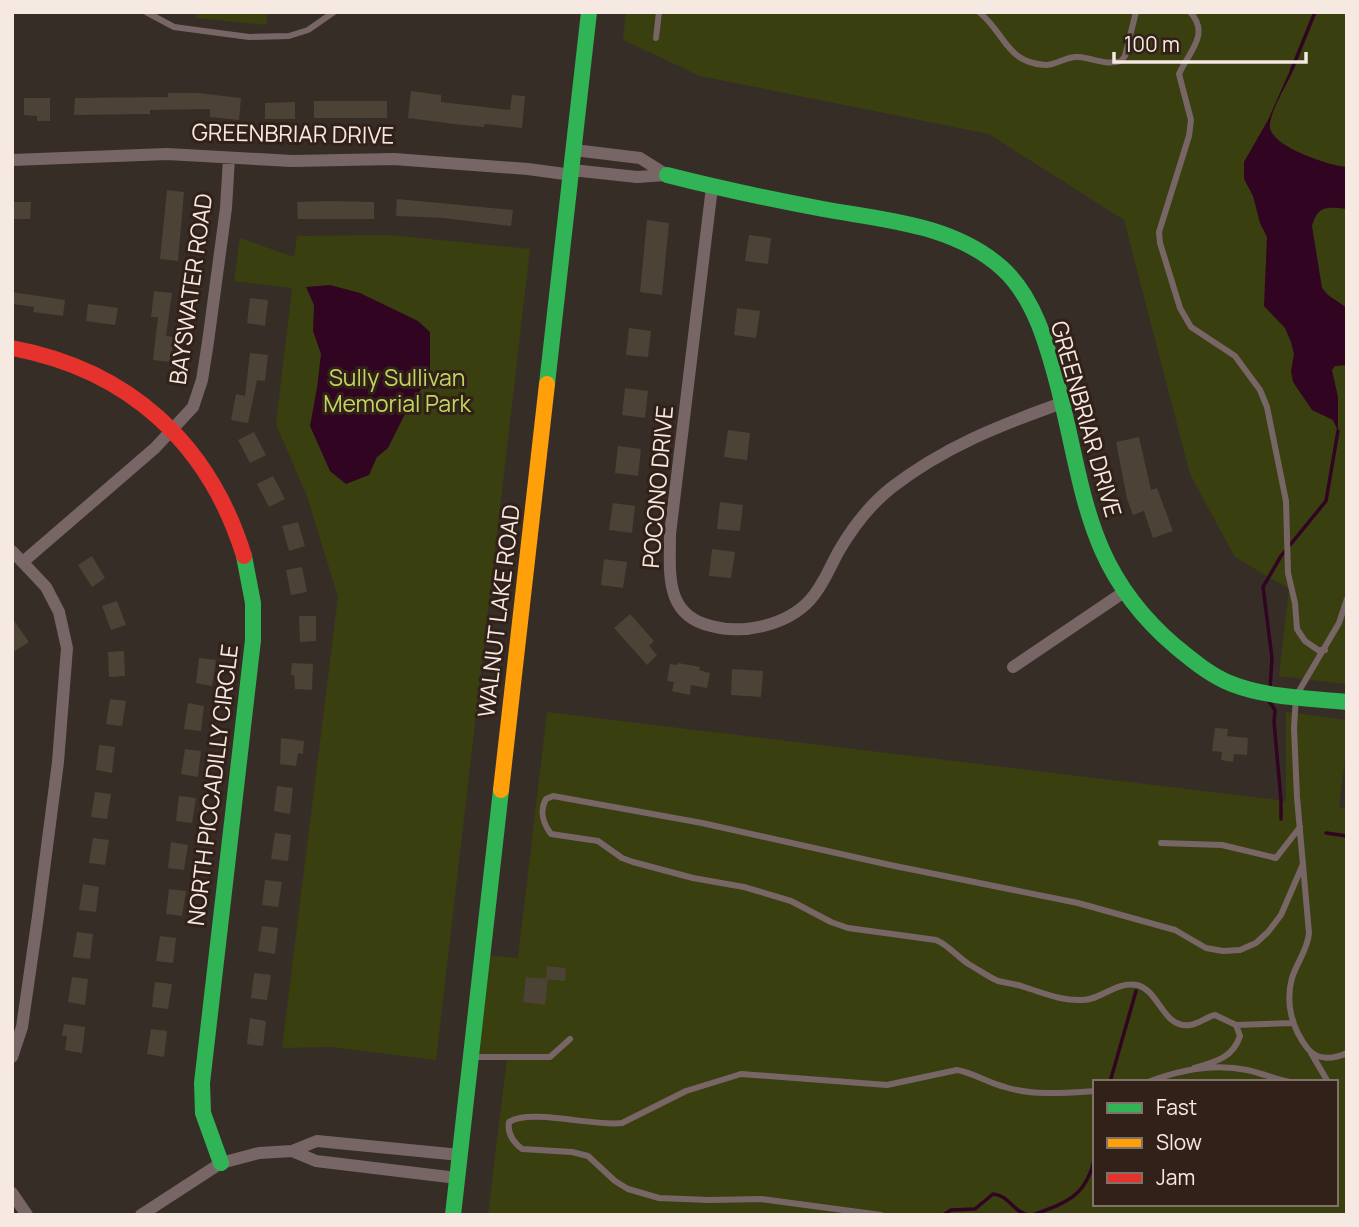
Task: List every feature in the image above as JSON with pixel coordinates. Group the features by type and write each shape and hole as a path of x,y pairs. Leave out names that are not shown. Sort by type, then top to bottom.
{"street":[{"name":"WALNUT LAKE ROAD","path":"453,1215 589,12"},
{"name":"GREENBRIAR DRIVE","path":"574,150 640,158 667,175 712,187 927,229 974,247 1001,267 1024,294 1044,339 1092,527 1124,592 1145,619 1204,669 1240,686 1259,691 1347,702"},
{"name":"GREENBRIAR DRIVE","path":"12,160 167,154 292,160 394,159 637,177 667,175"},
{"name":"BAYSWATER ROAD","path":"24,561 155,448 193,407 202,380 226,208 229,158"},
{"name":"POCONO DRIVE","path":"712,187 670,534 673,594 684,611 698,622 717,628 740,629 785,619 810,601 859,520 887,490 926,461 968,439 1062,403"},
{"name":"NORTH PICCADILLY CIRCLE","path":"12,348 43,354 90,371 128,394 172,430 201,465 233,521 245,561 253,603 253,640 202,1083 204,1113 221,1163"},
{"path":"12,551 46,587 59,612 67,648 61,726 38,916 22,1027 12,1057"},
{"path":"1013,667 1124,592"},
{"path":"141,1215 221,1163 259,1153 292,1151 317,1141 460,1155"},
{"path":"366,1167 369,1145"},
{"path":"292,1151 316,1161 457,1178"},
{"path":"12,1193 27,1215"}],"lane":[{"path":"146,12 174,27 249,37 289,36 308,30 334,12"},
{"path":"656,38 659,12"},
{"path":"979,12 996,29 1014,55 1022,60 1048,65 1076,56 1107,63 1121,61 1125,56 1136,12"},
{"path":"1190,12 1197,19 1200,30 1197,43 1179,75 1191,120 1189,136 1159,232 1160,243 1180,308 1191,327 1235,356 1260,390 1268,407 1286,501 1288,573 1295,603 1297,629 1305,641 1318,650 1325,650"},
{"path":"1327,1080 1297,1035 1289,998 1292,977 1308,943 1309,933 1294,728 1296,696 1325,650 1339,623 1347,599"},
{"path":"1293,1023 1236,1025 1215,1015 1189,1025 1179,1024 1169,1018 1150,992 1141,986 1117,986 1094,999 1052,997 997,980 966,963 948,946 936,940 917,935 848,928 791,901 744,887 693,878 634,862 622,858 598,841 551,834 542,815 543,804 553,796 702,823 1065,900 1175,930 1206,948 1223,951 1240,950 1256,943 1268,932 1280,915 1303,864"},
{"path":"1161,843 1222,845 1276,858 1300,827"},
{"path":"1155,1080 1217,1062 1230,1054 1240,1036 1236,1025"},
{"path":"471,1057 550,1056 570,1039"},
{"path":"1311,1053 1326,1058 1337,1058 1347,1053"},
{"path":"1194,1068 1247,1070 1283,1080"},
{"path":"881,1215 761,1199 659,1198 641,1194 615,1181 587,1156 572,1152 522,1149 511,1138 509,1122 515,1118 538,1118 582,1120 611,1125 622,1123 686,1091 741,1074 887,1085 957,1070 1006,1088 1062,1093 1093,1091"}],"green space":[{"path":"197,12 268,12 266,25 196,18"},
{"path":"626,12 1347,12 1345,684 1279,676 1289,589 1235,557 1190,474 1124,220 989,134 700,76 623,40"},
{"name":"Sully Sullivan Memorial Park","path":"390,235 530,249 436,1060 331,1047 282,1048 338,597 307,496 276,424 292,288 234,281 240,238 294,257 297,236"},
{"path":"547,712 1286,801 1286,712 1347,720 1339,807 1347,809 1347,1215 488,1215 507,1058 473,1053 484,955 518,958"}],"shaded area":[{"path":"1291,68 1293,71 1278,99 1270,122 1273,135 1303,154 1347,167 1347,209 1324,209 1317,214 1312,226 1322,288 1347,308 1347,365 1335,366 1332,370 1338,397 1338,431 1333,420 1312,410 1293,382 1291,371 1294,354 1291,342 1285,328 1264,306 1267,237 1244,179 1244,162 1268,120"},
{"path":"330,285 360,293 418,321 430,332 430,377 408,408 388,448 377,457 369,475 346,484 330,471 310,426 321,354 313,331 314,305 306,287"}],"building":[{"path":"411,91 441,95 441,102 510,110 512,95 525,96 522,128 485,124 484,127 408,118"},
{"path":"168,93 241,98 239,120 210,117 210,109 150,110 150,114 74,115 75,98 168,97"},
{"path":"24,98 50,98 50,121 37,121 37,116 24,115"},
{"path":"314,101 387,101 387,118 314,118"},
{"path":"295,102 295,119 265,119 265,103"},
{"path":"167,190 184,192 178,261 160,259"},
{"path":"397,199 513,210 511,226 444,218 396,216"},
{"path":"12,202 31,202 30,219 12,219"},
{"path":"297,202 374,202 374,219 298,219"},
{"path":"647,220 669,223 662,295 640,292"},
{"path":"749,235 771,238 768,264 745,261"},
{"path":"154,291 172,293 166,336 174,337 170,362 153,360 158,317 151,317"},
{"path":"12,292 65,300 63,316 33,312 34,307 12,304"},
{"path":"250,298 268,300 265,326 247,323"},
{"path":"88,304 118,308 115,325 86,321"},
{"path":"737,308 760,311 756,338 734,335"},
{"path":"629,328 651,331 648,357 626,355"},
{"path":"250,353 268,355 265,381 257,380 248,423 231,420 236,394 245,396"},
{"path":"625,388 648,391 645,418 622,415"},
{"path":"728,430 750,433 747,460 724,457"},
{"path":"254,432 266,455 250,463 238,440"},
{"path":"1139,437 1151,490 1157,488 1173,531 1153,538 1144,511 1133,515 1127,499 1116,442"},
{"path":"618,446 641,449 638,476 615,473"},
{"path":"273,476 285,499 269,507 257,484"},
{"path":"720,502 743,505 740,531 717,529"},
{"path":"613,503 635,506 632,533 609,530"},
{"path":"298,522 305,546 289,551 282,526"},
{"path":"712,549 735,552 731,578 709,576"},
{"path":"92,556 105,578 92,587 78,565"},
{"path":"604,559 627,562 623,588 601,585"},
{"path":"302,567 307,592 291,595 286,570"},
{"path":"117,601 126,625 111,630 102,606"},
{"path":"630,614 654,641 649,646 657,655 647,665 614,628"},
{"path":"299,616 316,616 316,641 300,642"},
{"path":"12,618 29,642 12,653"},
{"path":"124,651 125,676 109,677 108,652"},
{"path":"199,658 216,660 212,686 196,683"},
{"path":"292,663 313,664 312,690 295,689 294,675 291,675"},
{"path":"670,664 700,667 699,670 710,673 707,688 691,685 690,695 672,691 674,682 667,681"},
{"path":"732,669 763,671 761,697 731,695"},
{"path":"110,699 126,701 122,726 106,724"},
{"path":"188,703 204,706 201,731 184,729"},
{"path":"1215,728 1228,729 1227,736 1248,738 1247,755 1234,754 1233,762 1221,760 1222,752 1212,751"},
{"path":"281,738 304,741 303,754 298,753 296,766 280,764"},
{"path":"99,745 115,747 112,773 96,770"},
{"path":"185,749 201,751 198,777 181,774"},
{"path":"277,786 293,788 290,814 274,811"},
{"path":"95,792 111,794 107,819 91,817"},
{"path":"179,796 196,798 192,823 176,821"},
{"path":"275,833 291,835 288,861 271,859"},
{"path":"93,838 109,840 105,865 89,863"},
{"path":"171,842 188,845 184,870 168,868"},
{"path":"265,880 282,882 278,907 262,905"},
{"path":"83,884 99,887 96,912 79,910"},
{"path":"169,889 186,891 182,916 166,914"},
{"path":"262,926 278,928 275,954 258,951"},
{"path":"77,932 93,934 90,959 73,957"},
{"path":"160,936 176,938 173,963 156,961"},
{"path":"547,966 566,968 565,981 546,979"},
{"path":"254,973 271,975 267,1000 251,998"},
{"path":"72,977 88,979 85,1005 68,1002"},
{"path":"526,977 548,979 545,1005 523,1002"},
{"path":"155,982 172,984 168,1009 152,1007"},
{"path":"250,1018 266,1021 263,1046 247,1044"},
{"path":"64,1024 85,1027 82,1053 65,1050 67,1036 62,1036"},
{"path":"151,1029 167,1031 164,1057 147,1054"}],"waterway":[{"path":"1292,69 1315,12"},
{"path":"1270,689 1272,658 1263,587 1281,556 1326,501 1338,431"},
{"path":"1269,701 1275,710 1281,819"},
{"path":"1326,833 1347,836"},
{"path":"1111,1080 1136,991"},
{"path":"1033,1215 1074,1196 1087,1180 1093,1162"},
{"path":"943,1215 951,1210 975,1209 993,1194 1003,1197 1019,1211 1029,1215"}],"traffic: fast":[{"path":"547,384 589,12"},
{"path":"667,175 764,197 917,226 940,233 983,253 1013,280 1038,322 1058,386 1093,526 1106,558 1123,588 1145,617 1195,662 1232,684 1274,695 1347,702"},
{"path":"221,1163 203,1113 202,1083 253,640 253,603 244,556"},
{"path":"453,1215 501,790"}],"traffic: slow":[{"path":"501,790 547,384"}],"traffic: jam":[{"path":"12,348 54,359 93,374 128,394 159,418 186,446 209,479 229,516 244,556"}]}
